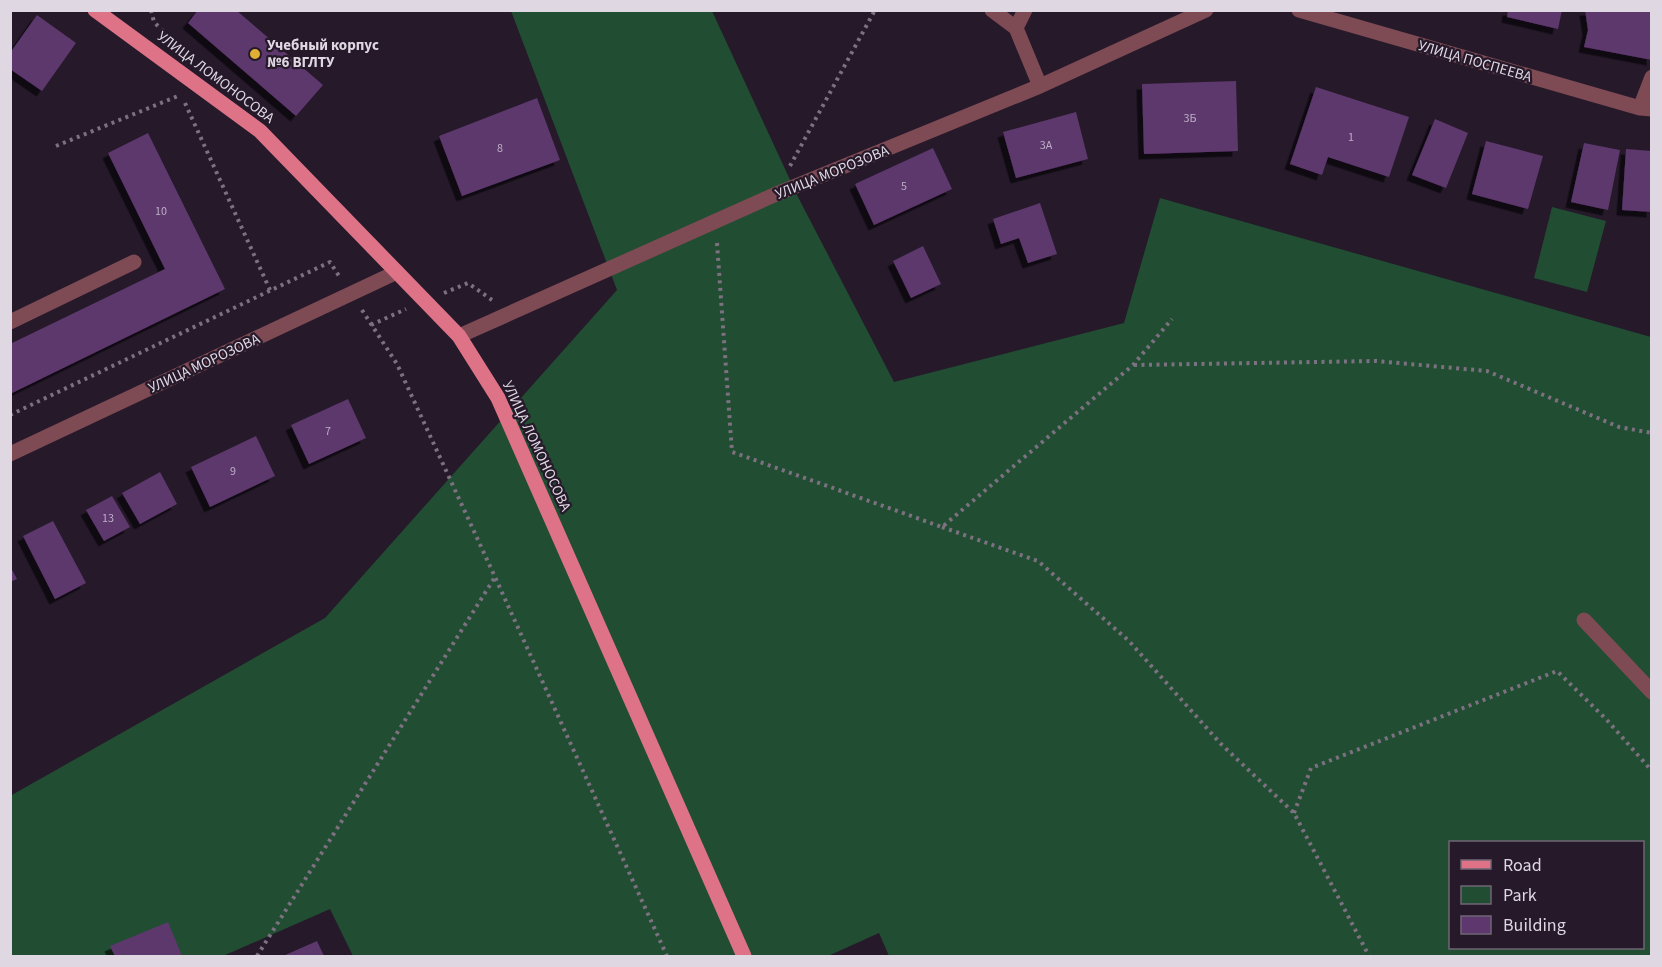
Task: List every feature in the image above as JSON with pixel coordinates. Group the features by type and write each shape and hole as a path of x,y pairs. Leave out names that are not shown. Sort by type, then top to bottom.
{"main road":[{"name":"УЛИЦА ЛОМОНОСОВА","path":"95,10 260,131 459,336 498,398 744,957"}],"street":[{"path":"992,10 1016,28 1040,86"},
{"path":"1016,28 1025,10"},
{"name":"УЛИЦА МОРОЗОВА","path":"459,336 774,195 1040,86 1206,10"},
{"name":"УЛИЦА ПОСПЕЕВА","path":"1299,10 1646,108"},
{"path":"1646,108 1652,77"},
{"path":"10,322 134,262"},
{"name":"УЛИЦА МОРОЗОВА","path":"10,454 397,272"},
{"path":"1584,620 1652,692"}],"path":[{"path":"774,195 875,10"},
{"path":"173,88 181,94 270,290"},
{"path":"56,146 181,94"},
{"path":"716,222 732,452 1038,561 1129,641 1221,744 1294,813 1369,957"},
{"path":"10,415 330,262 397,364 667,957"},
{"path":"942,527 1133,365 1172,319"},
{"path":"1133,365 1376,361 1487,371 1619,427 1652,433"},
{"path":"257,957 495,576"},
{"path":"1294,813 1311,768 1557,671 1606,718 1652,771"}],"green space":[{"path":"511,11 712,11 798,197 894,382 1124,323 1160,198 1651,337 1651,956 889,956 879,933 828,956 353,956 330,909 223,956 11,956 10,796 325,618 617,290"},
{"path":"1552,207 1606,221 1587,292 1534,278"}],"building":[{"name":"Учебный корпус №6 ВГЛТУ","path":"198,10 236,10 323,85 296,116 188,23"},
{"path":"1508,10 1562,10 1558,29 1507,17"},
{"path":"1585,10 1652,10 1652,60 1584,47 1588,30"},
{"path":"37,15 76,43 42,91 10,69 10,53"},
{"path":"1236,81 1238,151 1144,154 1142,84"},
{"path":"1316,87 1409,117 1389,177 1328,157 1322,175 1290,164"},
{"path":"537,98 560,160 462,196 439,136"},
{"path":"1076,112 1088,159 1016,178 1003,132"},
{"path":"1435,119 1468,133 1446,188 1412,175"},
{"path":"148,133 225,289 10,394 10,344 165,269 108,153"},
{"path":"1486,141 1543,156 1528,209 1472,194"},
{"path":"1584,143 1620,150 1608,210 1571,202"},
{"path":"933,148 952,189 874,225 855,184"},
{"path":"1626,149 1652,151 1652,212 1622,210"},
{"path":"1040,203 1057,254 1028,263 1019,238 1001,244 993,219"},
{"path":"923,246 941,284 911,298 893,261"},
{"path":"348,399 366,438 309,464 291,425"},
{"path":"256,436 275,476 210,507 191,467"},
{"path":"160,472 177,504 140,524 122,493"},
{"path":"112,496 130,527 104,541 86,510"},
{"path":"53,521 86,583 55,599 23,536"},
{"path":"10,566 17,579 10,582"},
{"path":"168,922 182,956 115,956 110,946"},
{"path":"317,941 324,956 283,956"}],"place":[{"name":"Учебный корпус №6 ВГЛТУ","path":"255,54"}]}
